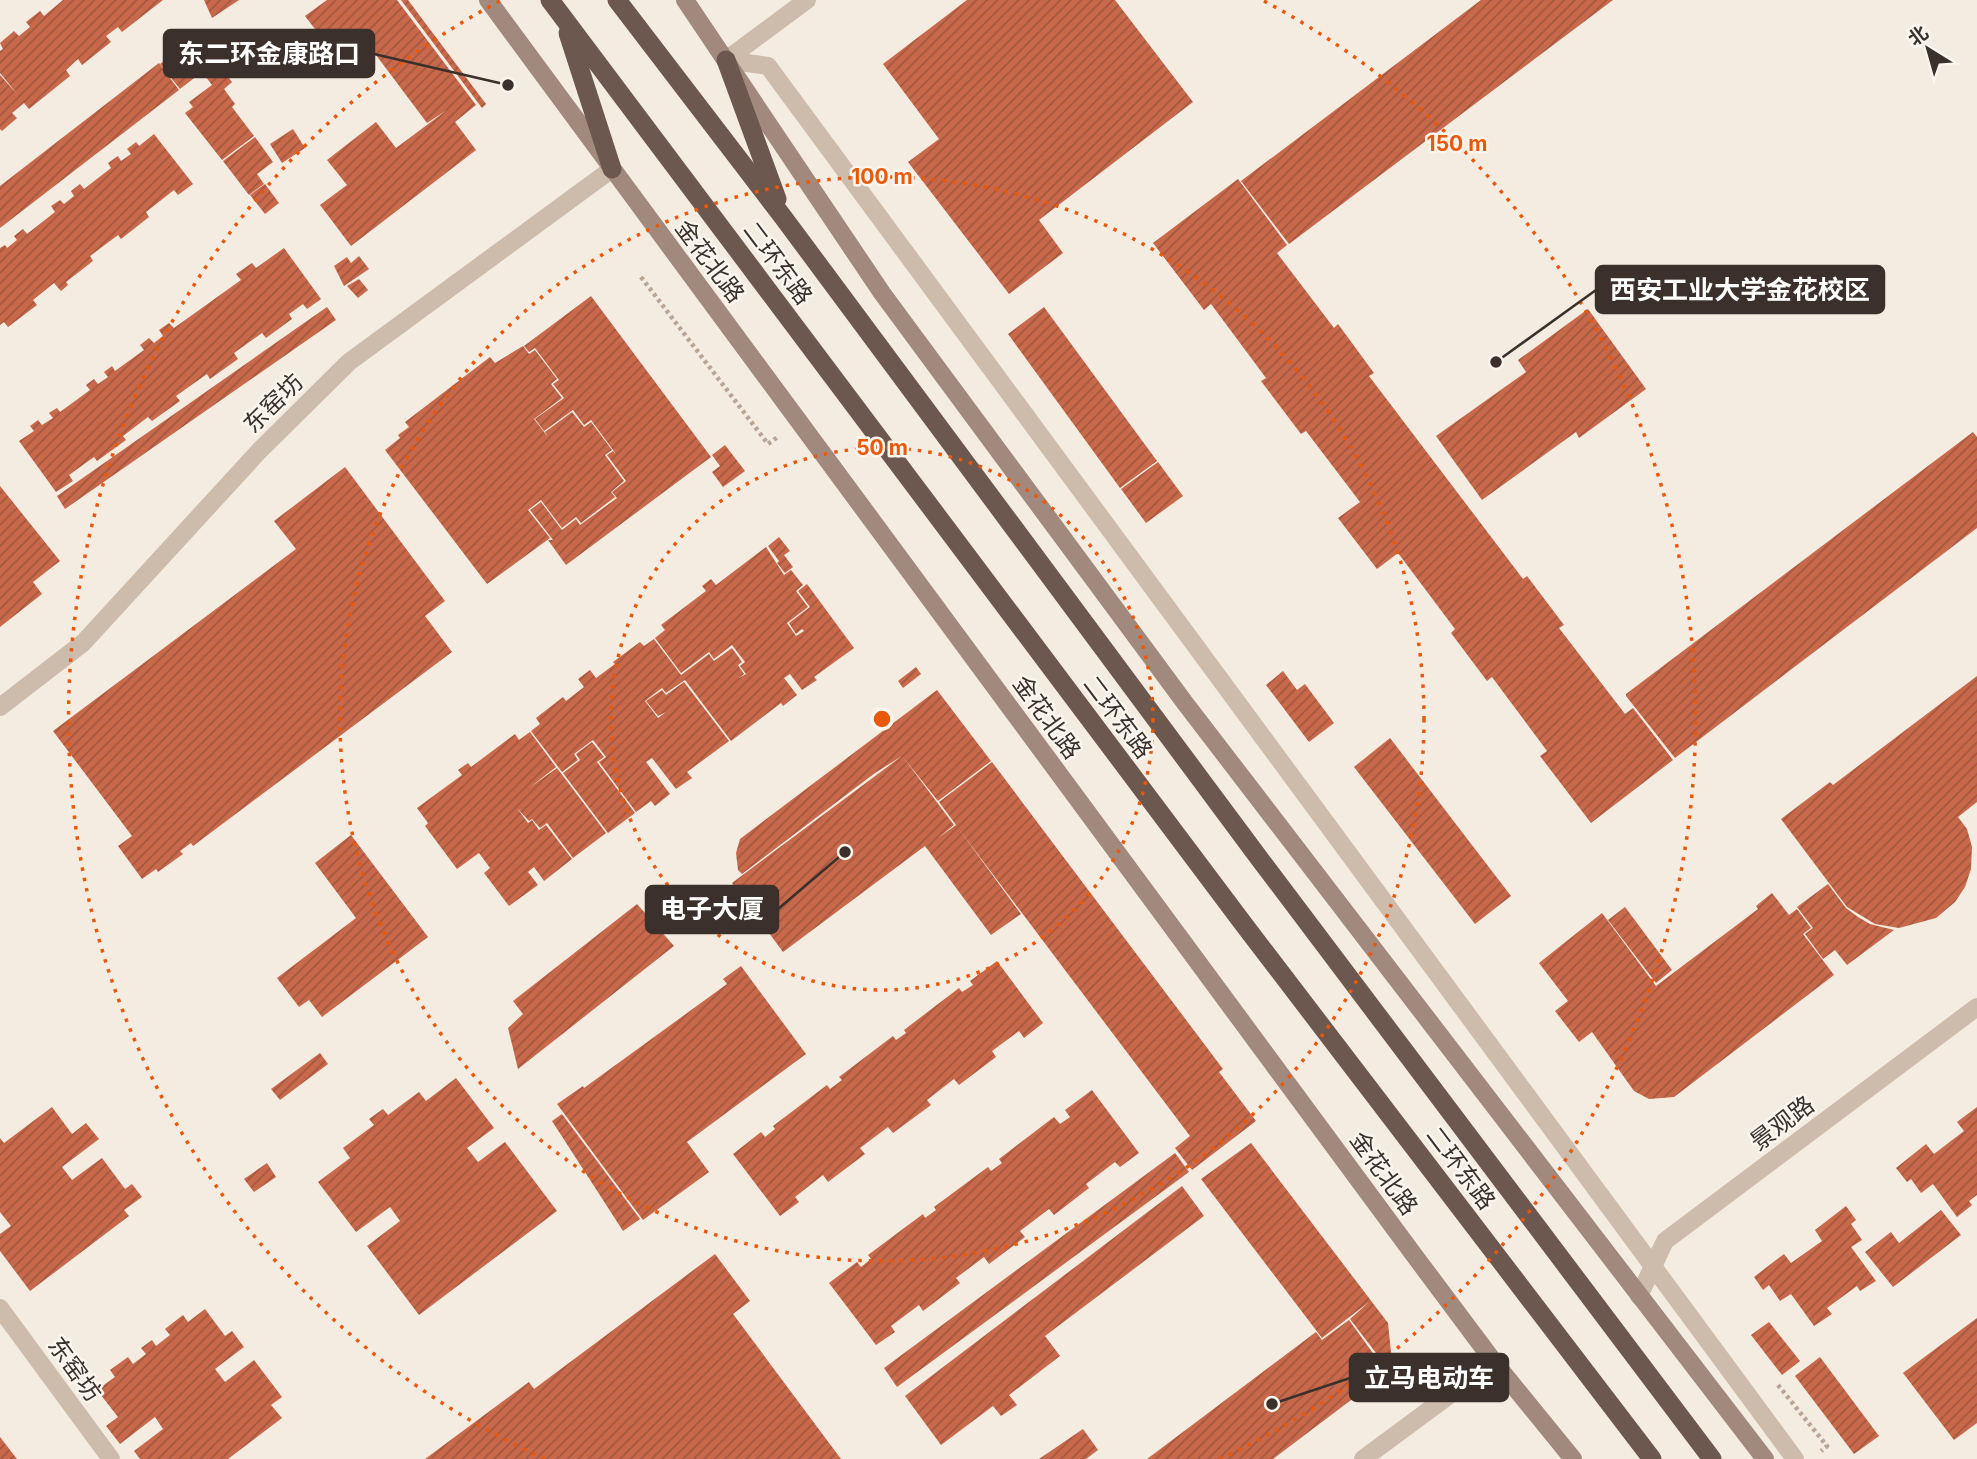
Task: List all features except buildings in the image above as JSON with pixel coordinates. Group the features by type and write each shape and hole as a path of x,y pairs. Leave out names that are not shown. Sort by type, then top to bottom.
{"highway":[{"name":"二环东路","path":"550,0 1242,922 1652,1459"},
{"name":"二环东路","path":"617,0 783,217 1256,854 1712,1459"},
{"path":"563,19 611,169"},
{"path":"726,60 783,217"}],"main road":[{"name":"金花北路","path":"488,0 1494,1362 1573,1459"},
{"path":"685,0 882,293 1185,703 1765,1459"}],"street":[{"path":"726,60 807,0"},
{"path":"726,60 768,65 1795,1459"},
{"name":"东窑坊","path":"0,707 83,643 260,450 349,362 611,169"},
{"name":"景观路","path":"1639,1296 1665,1241 1977,1007"},
{"name":"东窑坊","path":"0,1308 111,1459"},
{"path":"1363,1459 1494,1362"}],"path":[{"path":"641,277 768,444"},
{"path":"1783,1391 1827,1446"}],"place":[{"name":"东二环金康路口","path":"508,85"},
{"name":"西安工业大学金花校区","path":"1496,362"},
{"name":"电子大厦","path":"845,852"},
{"name":"立马电动车","path":"1272,1404"}]}
